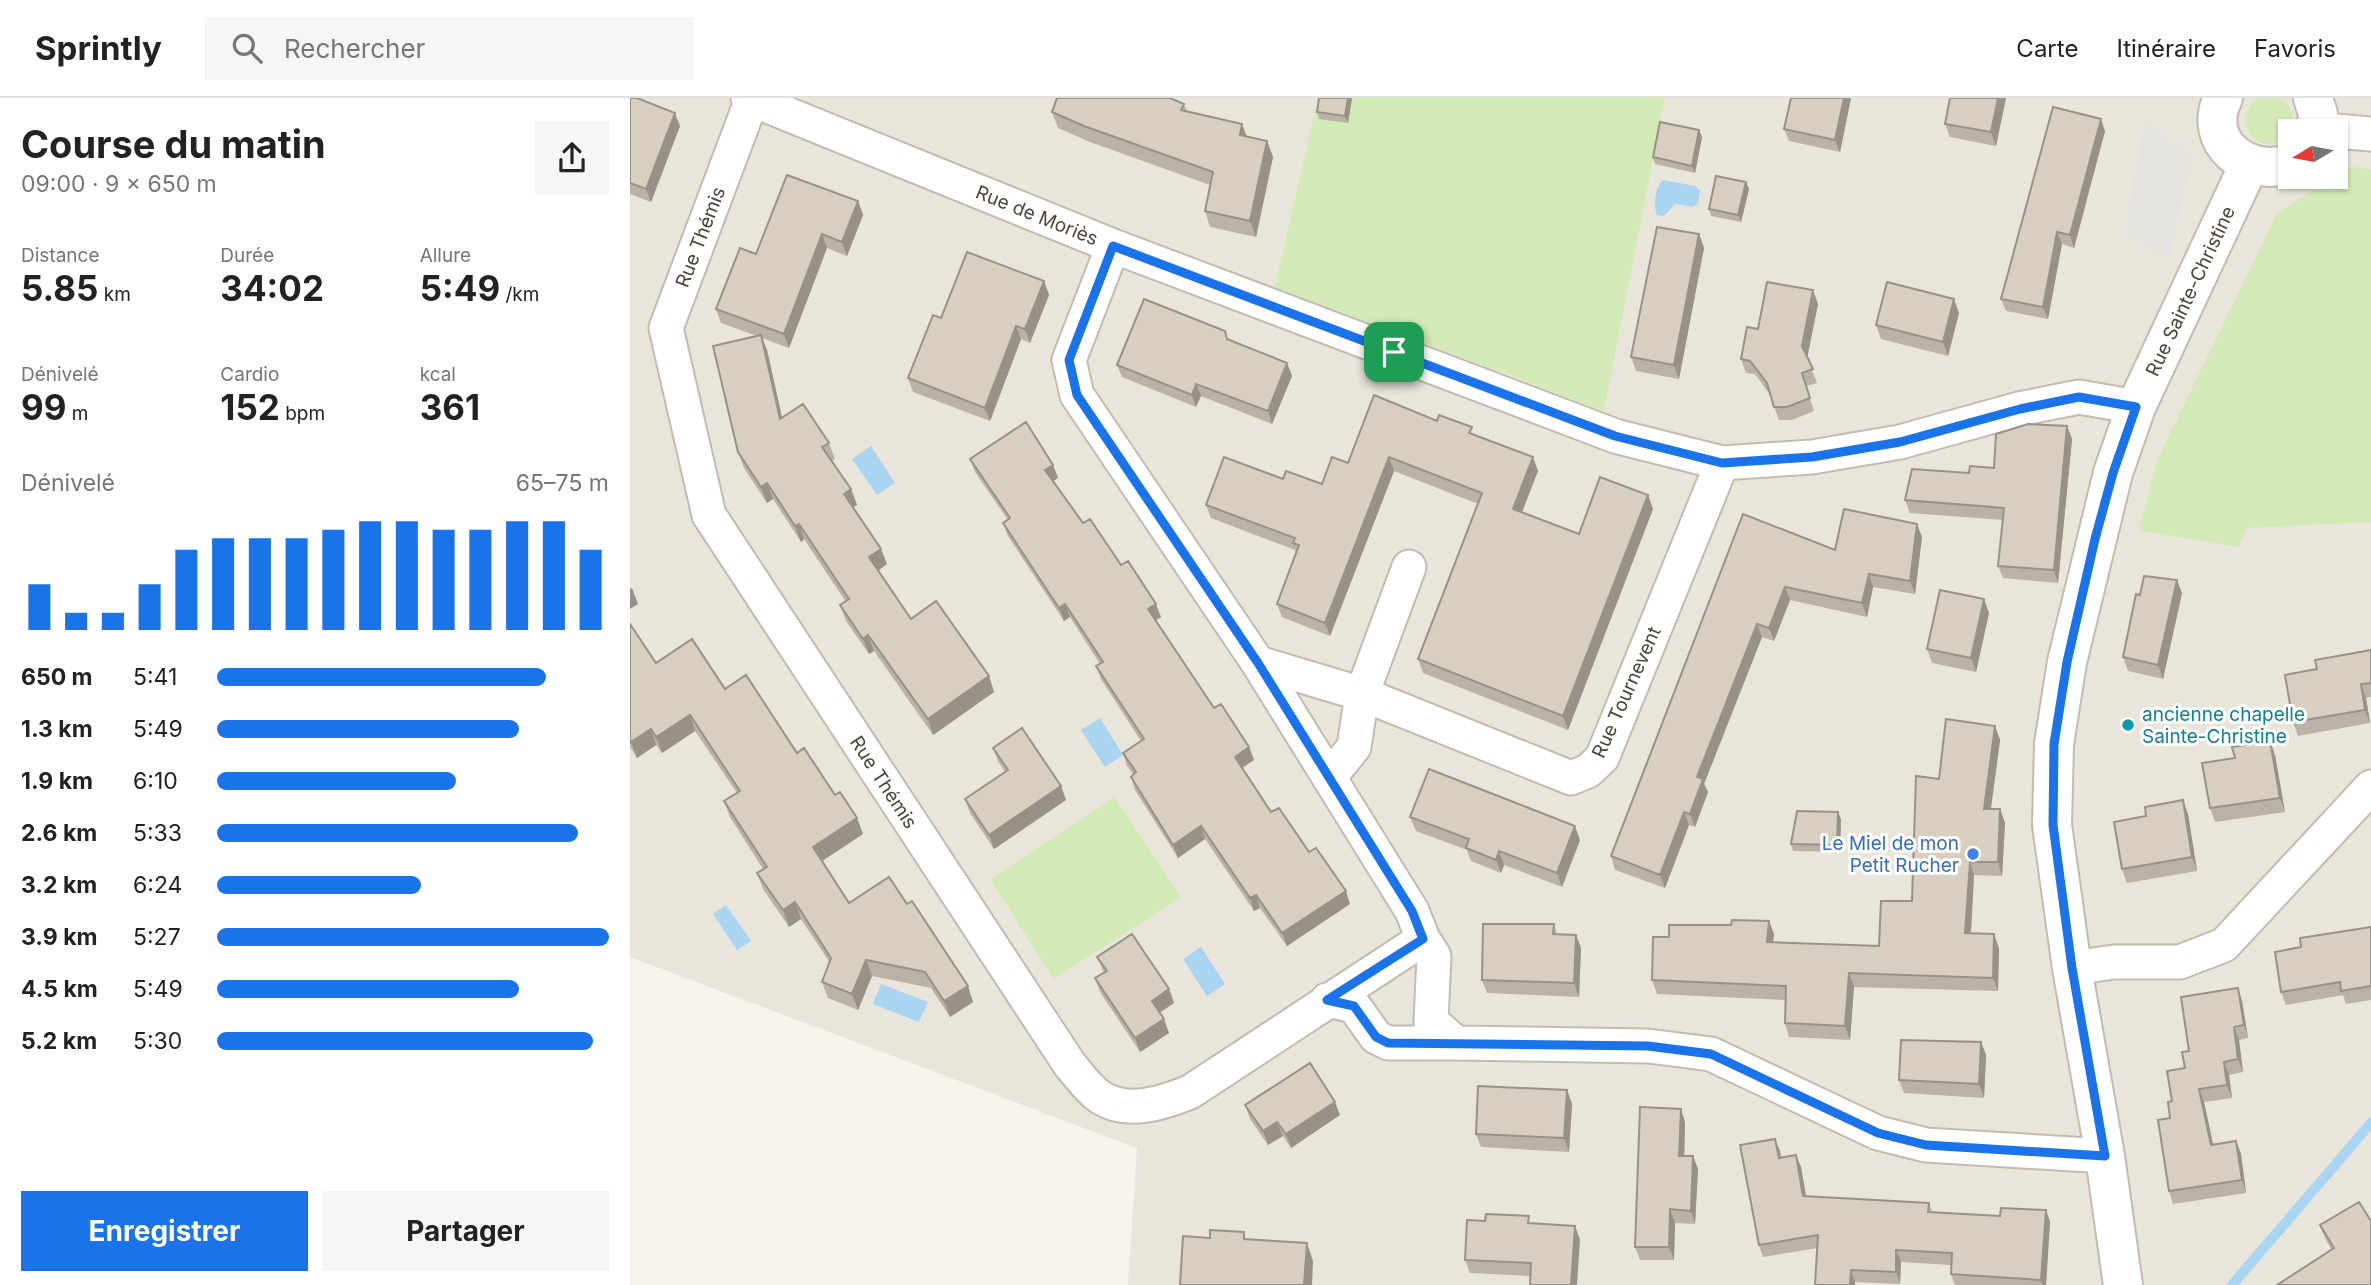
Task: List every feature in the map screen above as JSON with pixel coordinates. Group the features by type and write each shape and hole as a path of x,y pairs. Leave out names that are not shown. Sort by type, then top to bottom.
{"street":[{"name":"Rue de Moriès","path":"750,99 1113,246 1615,436 1722,463 1812,457 1900,442 2020,409 2079,397 2136,407"},
{"name":"Rue Thémis","path":"750,99 666,328 709,515 1070,1065 1098,1096 1113,1104 1162,1104 1190,1093 1423,939"},
{"path":"2219,99 2219,132 2226,146 2236,157 2249,164 2264,168 2278,167"},
{"path":"2348,129 2371,134"},
{"name":"Rue Sainte-Christine","path":"2123,1285 2105,1156 2072,968 2053,825 2054,744 2067,662 2113,473 2136,407 2249,164"},
{"path":"1113,246 1069,360 1077,395 1258,663 1412,911 1423,939 1434,956 1431,1021 1456,1043"},
{"name":"Rue Tournevent","path":"1258,663 1362,694 1571,778 1588,771 1602,758 1722,463"},
{"path":"1329,778 1354,747 1362,694 1409,567"},
{"path":"2072,968 2114,962 2180,961 2224,945 2371,787"},
{"path":"1327,1000 1354,1006 1376,1037 1388,1043 1648,1046 1711,1054 1878,1133 1926,1145 2105,1156"}],"shaded area":[{"path":"630,98 2371,98 2371,1285 1128,1285 1137,1148 630,957"},
{"path":"2145,121 2192,155 2168,261 2124,231"}],"green space":[{"path":"1318,98 1665,98 1604,411 1275,287"},
{"path":"2260,98 2278,98 2286,103 2293,119 2278,119 2278,142 2260,142 2252,137 2247,129 2247,111 2252,103"},
{"path":"2348,168 2371,169 2371,522 2247,528 2238,547 2139,530 2157,460 2277,214 2316,189 2348,189"},
{"path":"1115,797 1181,897 1054,979 990,879"}],"water":[{"path":"1663,180 1695,186 1700,191 1698,203 1693,207 1675,204 1664,216 1657,215 1656,197"},
{"path":"871,446 895,483 877,495 852,459"},
{"path":"1100,718 1123,755 1105,767 1081,730"},
{"path":"726,905 751,941 737,950 713,914"},
{"path":"1201,947 1225,984 1207,996 1183,959"},
{"path":"881,984 928,1002 919,1022 873,1004"}],"building":[{"path":"630,98 637,98 675,113 646,189 630,183"},
{"path":"1057,98 1170,98 1184,104 1181,110 1242,124 1240,135 1267,141 1250,221 1205,211 1213,172 1052,112"},
{"path":"1319,98 1348,98 1345,116 1317,112"},
{"path":"1791,98 1844,98 1835,140 1784,129"},
{"path":"1950,98 1998,98 1991,132 1945,124"},
{"path":"2053,107 2101,119 2070,235 2057,232 2043,307 2001,299"},
{"path":"1660,122 1699,130 1692,166 1653,157"},
{"path":"787,175 858,201 842,242 822,234 784,334 716,309 740,248 756,254"},
{"path":"1716,176 1746,182 1738,215 1709,209"},
{"path":"1657,227 1699,234 1674,365 1631,357"},
{"path":"967,252 1044,281 1025,329 1016,326 985,408 908,378 933,315 941,318"},
{"path":"1767,282 1813,290 1802,346 1813,369 1802,373 1810,398 1787,407 1774,407 1767,383 1750,361 1741,359 1747,327 1758,329"},
{"path":"1887,282 1954,299 1943,342 1876,325"},
{"path":"1144,299 1225,331 1227,339 1287,363 1268,411 1196,384 1192,395 1117,365"},
{"path":"761,335 780,419 803,404 829,443 822,447 851,489 844,494 881,549 869,557 911,619 936,601 989,676 928,719 868,635 863,639 840,605 849,599 799,524 795,526 767,483 761,487 738,452 713,346"},
{"path":"1374,395 1437,421 1439,415 1472,427 1469,433 1533,457 1513,509 1579,534 1600,477 1648,495 1563,716 1418,659 1482,493 1389,457 1325,623 1277,604 1299,545 1293,543 1295,538 1206,505 1224,457 1283,479 1286,471 1322,484 1332,457 1348,463"},
{"path":"1026,422 1053,465 1045,470 1083,523 1090,519 1121,565 1128,561 1156,604 1148,609 1214,708 1221,704 1249,747 1235,757 1271,812 1279,808 1309,852 1316,848 1346,891 1282,933 1256,895 1250,898 1201,826 1173,845 1131,777 1136,772 1123,753 1144,739 1096,666 1103,662 1065,604 1059,608 1003,523 1010,518 970,459"},
{"path":"2028,424 2067,426 2054,570 1998,566 2004,508 1905,500 1912,469 1969,473 1970,466 1994,468 1996,434"},
{"path":"1844,509 1917,524 1910,581 1869,574 1862,603 1785,587 1769,628 1757,624 1697,777 1703,779 1690,814 1684,812 1660,875 1611,856 1743,514 1835,550"},
{"path":"2144,576 2177,580 2158,665 2123,657 2136,594 2140,595"},
{"path":"1940,590 1984,599 1971,658 1927,649"},
{"path":"630,624 656,663 692,639 725,689 746,675 797,753 804,748 835,795 840,792 857,818 813,847 849,903 889,877 907,904 912,901 968,986 944,1001 925,972 866,960 852,994 822,982 831,958 795,902 783,910 757,873 767,867 724,801 740,791 690,715 656,737 651,729 631,742"},
{"path":"2371,650 2371,683 2361,684 2365,710 2293,722 2285,675 2317,669 2315,660"},
{"path":"1946,719 1995,726 1984,809 2000,809 1998,862 1970,862 1965,933 1994,934 1993,978 1849,973 1845,1026 1785,1023 1786,986 1652,980 1653,937 1669,937 1669,925 1731,925 1732,920 1769,921 1767,942 1879,946 1881,901 1912,901 1916,776 1939,779"},
{"path":"1022,728 1061,786 989,835 965,799 1008,770 993,748"},
{"path":"2270,741 2280,798 2210,808 2202,763 2235,758 2232,747"},
{"path":"1429,769 1575,826 1557,873 1499,851 1496,860 1466,848 1469,839 1410,817"},
{"path":"2183,800 2192,857 2122,869 2114,822 2146,816 2145,807"},
{"path":"1797,811 1838,812 1837,845 1791,844"},
{"path":"1483,924 1554,924 1553,934 1576,935 1574,983 1482,980"},
{"path":"2371,927 2371,986 2341,991 2340,982 2281,992 2275,952 2301,947 2300,938"},
{"path":"1132,934 1169,989 1152,1001 1164,1019 1135,1038 1095,978 1107,971 1097,957"},
{"path":"2238,988 2244,1025 2234,1027 2238,1059 2224,1062 2227,1085 2199,1089 2211,1145 2236,1141 2242,1180 2169,1191 2158,1120 2170,1118 2168,1102 2172,1101 2167,1071 2185,1068 2182,1052 2189,1051 2181,997"},
{"path":"1901,1040 1981,1042 1979,1084 1899,1080"},
{"path":"1310,1063 1335,1102 1286,1134 1277,1122 1263,1131 1245,1105"},
{"path":"1478,1086 1567,1090 1564,1138 1476,1134"},
{"path":"1640,1107 1681,1109 1679,1156 1693,1156 1691,1211 1670,1209 1669,1247 1635,1247"},
{"path":"1775,1139 1779,1158 1796,1155 1803,1196 1929,1203 1928,1212 2000,1216 2001,1208 2046,1210 2041,1280 1951,1274 1952,1253 1896,1250 1896,1272 1851,1270 1850,1285 1815,1285 1818,1235 1759,1245 1740,1145"},
{"path":"2359,1202 2371,1221 2371,1285 2277,1285 2334,1248 2320,1225"},
{"path":"1486,1214 1529,1216 1528,1223 1575,1226 1571,1285 1530,1285 1531,1263 1465,1260 1467,1220 1485,1221"},
{"path":"1210,1230 1244,1232 1244,1239 1307,1243 1304,1285 1180,1285 1183,1236 1210,1238"}],"waterway":[{"path":"2232,1285 2371,1123"}],"place":[{"name":"ancienne chapelle Sainte-Christine","path":"2128,725"},
{"name":"Le Miel de mon Petit Rucher","path":"1973,854"}],"route":[{"path":"1113,246 1394,352 1615,436 1722,463 1812,457 1900,442 2020,409 2079,397 2136,407 2113,473 2095,539 2067,662 2054,744 2053,825 2072,968 2105,1156 1926,1145 1878,1133 1711,1054 1648,1046 1388,1043 1376,1037 1354,1006 1327,1000 1423,939 1412,911 1258,663 1077,395 1069,360 1113,246"}]}
